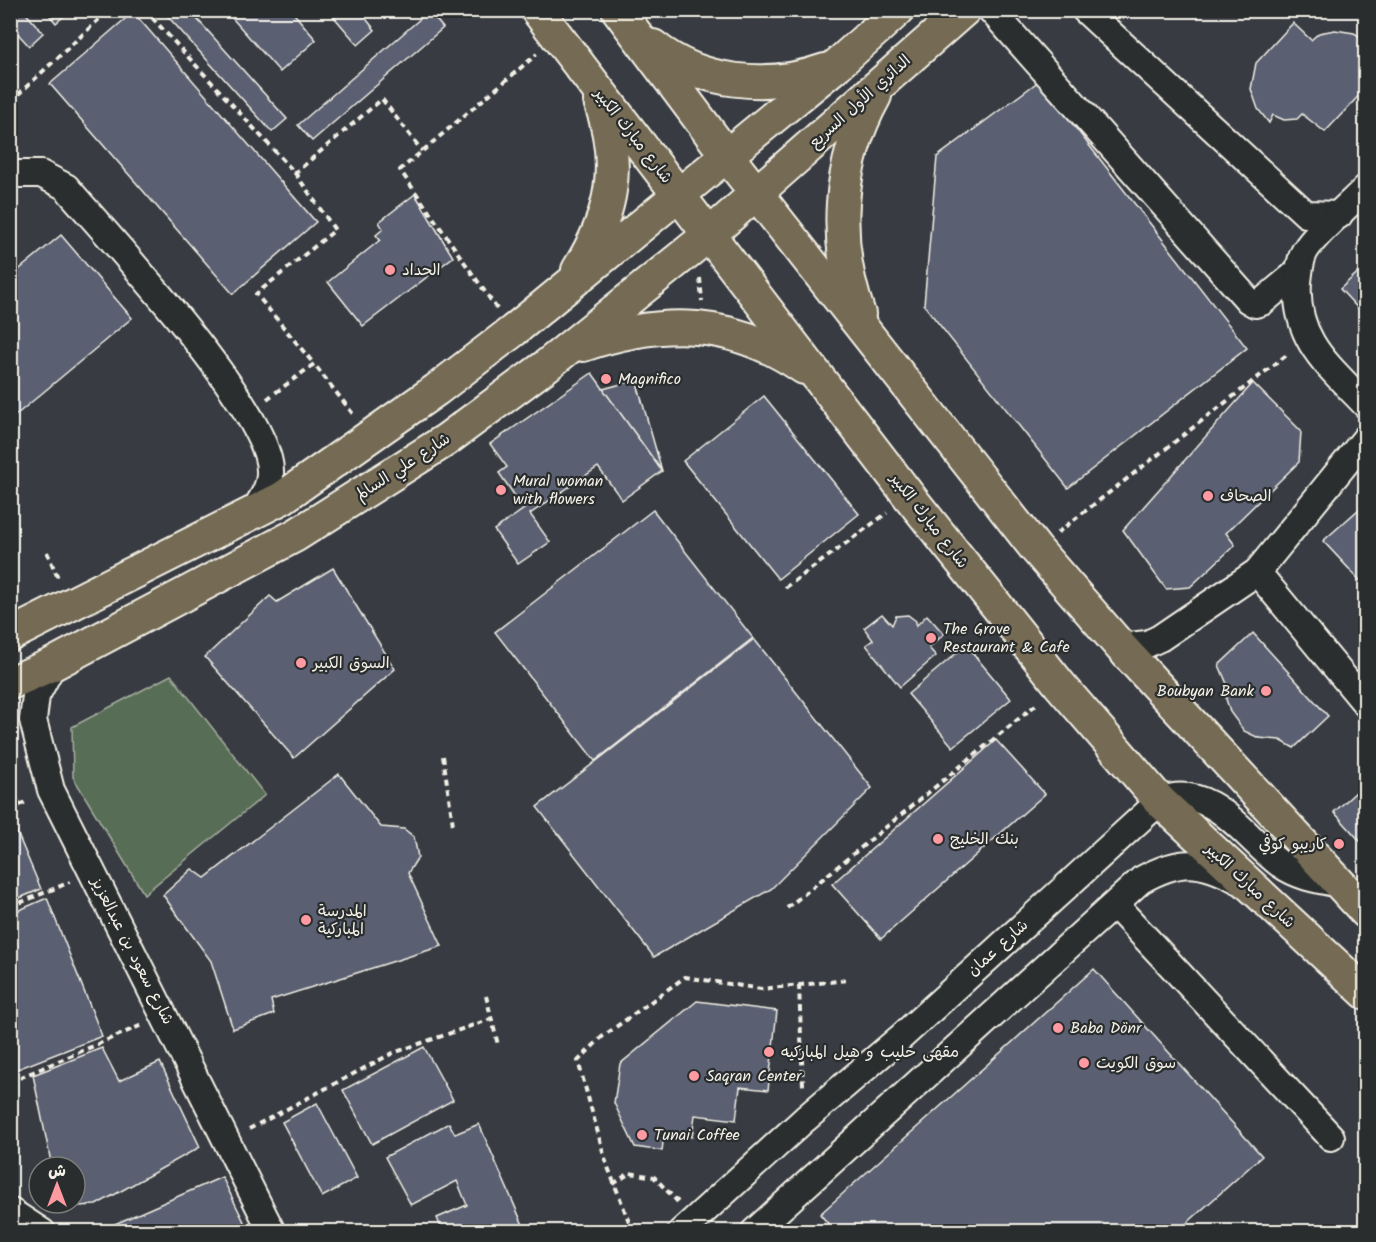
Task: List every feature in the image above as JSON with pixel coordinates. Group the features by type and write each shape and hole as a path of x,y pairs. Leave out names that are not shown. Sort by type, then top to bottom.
{"main road":[{"name":"شارع مبارك الكبير","path":"537,10 595,89 680,195 909,496 1060,685 1160,801 1365,993"},
{"path":"10,635 253,513 306,483 436,390 513,331 837,65 898,10"},
{"name":"الدائري الأول السريع","path":"758,194 964,10"},
{"path":"626,20 676,60 715,76 746,81 777,81 808,76 837,65"},
{"path":"626,20 727,156 1036,549 1121,647 1365,912"},
{"path":"867,334 847,274 842,231 842,204 849,157 868,109 885,79"},
{"path":"546,303 574,275 595,242 609,204 613,165 609,135 595,89"},
{"name":"شارع علي السالم","path":"10,683 53,664 322,519 446,440 546,366 758,194"},
{"path":"546,366 582,345 622,332 663,326 694,327 746,337 784,354 818,377"}],"street":[{"path":"991,10 1248,300 1255,304 1262,302 1299,272"},
{"path":"1085,10 1306,214 1339,215"},
{"path":"10,174 41,174 66,187 231,387 267,453 270,471 268,486 253,513"},
{"path":"1365,188 1305,251 1299,272 1299,302 1307,339 1321,358 1365,405"},
{"path":"1121,647 1147,644 1160,638 1257,572 1365,438"},
{"path":"1257,572 1365,704"},
{"name":"شارع سعود بن عبدالعزيز","path":"53,664 36,696 33,720 39,752 51,790 272,1232"},
{"path":"1160,801 1179,796 1202,800 1215,806 1279,864 1294,873 1337,883"},
{"name":"شارع عمان","path":"688,1226 1160,801"},
{"path":"754,1232 1141,880 1166,866 1194,864 1215,867 1249,886"},
{"path":"1115,905 1331,1137"},
{"path":"10,1211 42,1232"}],"path":[{"path":"10,102 109,10"},
{"path":"145,10 295,173 335,230 256,294 370,436"},
{"path":"513,331 400,170 557,37"},
{"path":"295,173 382,99 422,151"},
{"path":"1036,549 1307,339"},
{"path":"247,413 314,364"},
{"path":"785,588 909,496"},
{"path":"787,908 1060,685"},
{"path":"443,756 453,825"},
{"path":"10,907 92,872"},
{"path":"633,1232 613,1185 578,1061 602,1037 686,977 761,989 848,980"},
{"path":"799,985 805,1119"},
{"path":"486,996 498,1045"},
{"path":"10,1082 165,1016"},
{"path":"227,1140 393,1053 491,1019"},
{"path":"613,1185 630,1173 654,1177 688,1226"}],"green space":[{"path":"171,675 265,795 144,894 73,777 72,727"}],"building":[{"path":"10,10 23,10 43,33 29,46 10,25"},
{"path":"45,10 71,10 56,23"},
{"path":"162,10 189,10 287,119 272,132"},
{"path":"225,10 291,10 316,40 280,72"},
{"path":"328,10 359,10 375,30 358,45"},
{"path":"429,11 443,28 312,141 298,125"},
{"path":"133,12 316,222 233,294 50,84"},
{"path":"1293,23 1311,40 1319,33 1335,30 1354,33 1366,40 1366,88 1325,132 1302,114 1297,119 1284,120 1273,115 1269,123 1258,109 1251,89 1256,63"},
{"path":"1039,81 1247,348 1068,488 924,305 937,157"},
{"name":"الحداد","path":"415,194 453,257 363,326 328,282 380,240 376,235 383,229 379,222"},
{"path":"61,235 132,318 10,420 10,277"},
{"path":"1366,265 1366,317 1340,289"},
{"path":"592,373 662,471 622,500 598,467 530,514 550,542 518,564 494,530 524,509 499,473 507,467 490,444"},
{"path":"636,380 662,471 603,389"},
{"name":"الصحاف","path":"1253,383 1301,431 1299,462 1226,533 1235,545 1190,587 1166,589 1123,530"},
{"path":"764,396 859,514 778,579 683,461"},
{"path":"1366,503 1366,587 1323,541"},
{"path":"653,510 753,638 595,761 495,632"},
{"name":"السوق الكبير","path":"333,568 395,669 294,758 205,657 270,596 277,602"},
{"path":"882,614 892,625 896,616 908,615 916,621 916,626 927,615 944,634 929,648 936,656 900,687 866,645 873,640 864,628"},
{"name":"Boubyan Bank","path":"1253,633 1328,716 1294,748 1280,740 1259,738 1244,731 1230,712 1226,699 1227,684 1219,665"},
{"path":"754,639 872,788 771,889 654,957 537,807"},
{"path":"966,645 1011,699 953,747 908,694"},
{"name":"بنك الخليج","path":"996,740 1045,794 881,939 832,884"},
{"name":"المدرسة المباركية","path":"339,774 381,827 404,829 414,837 418,857 408,873 442,946 271,1000 274,1014 233,1029 211,961 163,895 192,869 205,878"},
{"path":"10,779 19,800 10,804"},
{"path":"1366,783 1366,842 1361,842 1334,812"},
{"path":"10,816 41,889 10,902"},
{"path":"47,898 102,1036 10,1072 10,914"},
{"name":"سوق الكويت","path":"1094,969 1262,1156 1177,1232 835,1232 820,1214"},
{"name":"Saqran Center","path":"697,1001 777,1011 768,1090 740,1087 736,1120 695,1115 692,1137 664,1134 662,1151 635,1147 614,1103 620,1064"},
{"path":"424,1047 453,1100 372,1144 343,1090"},
{"path":"102,1048 119,1081 160,1062 200,1147 96,1205 87,1206 87,1155 50,1155 33,1075"},
{"path":"317,1103 357,1178 322,1197 282,1122"},
{"path":"449,1123 455,1134 479,1124 523,1225 519,1227 521,1232 443,1232 437,1218 467,1205 457,1181 411,1205 385,1157"},
{"path":"222,1177 249,1232 109,1232 108,1227"}],"place":[{"name":"الحداد","path":"390,270"},
{"name":"Magnifico","path":"606,379"},
{"name":"Mural woman with flowers","path":"501,490"},
{"name":"الصحاف","path":"1208,496"},
{"name":"The Grove Restaurant & Cafe","path":"931,638"},
{"name":"السوق الكبير","path":"301,663"},
{"name":"Boubyan Bank","path":"1266,691"},
{"name":"بنك الخليج","path":"938,839"},
{"name":"كاريبو كوفي","path":"1339,844"},
{"name":"المدرسة المباركية","path":"306,920"},
{"name":"Baba Dönr","path":"1058,1028"},
{"name":"مقهى حليب و هيل المباركيه","path":"769,1052"},
{"name":"سوق الكويت","path":"1084,1063"},
{"name":"Saqran Center","path":"694,1076"},
{"name":"Tunai Coffee","path":"642,1135"}]}
